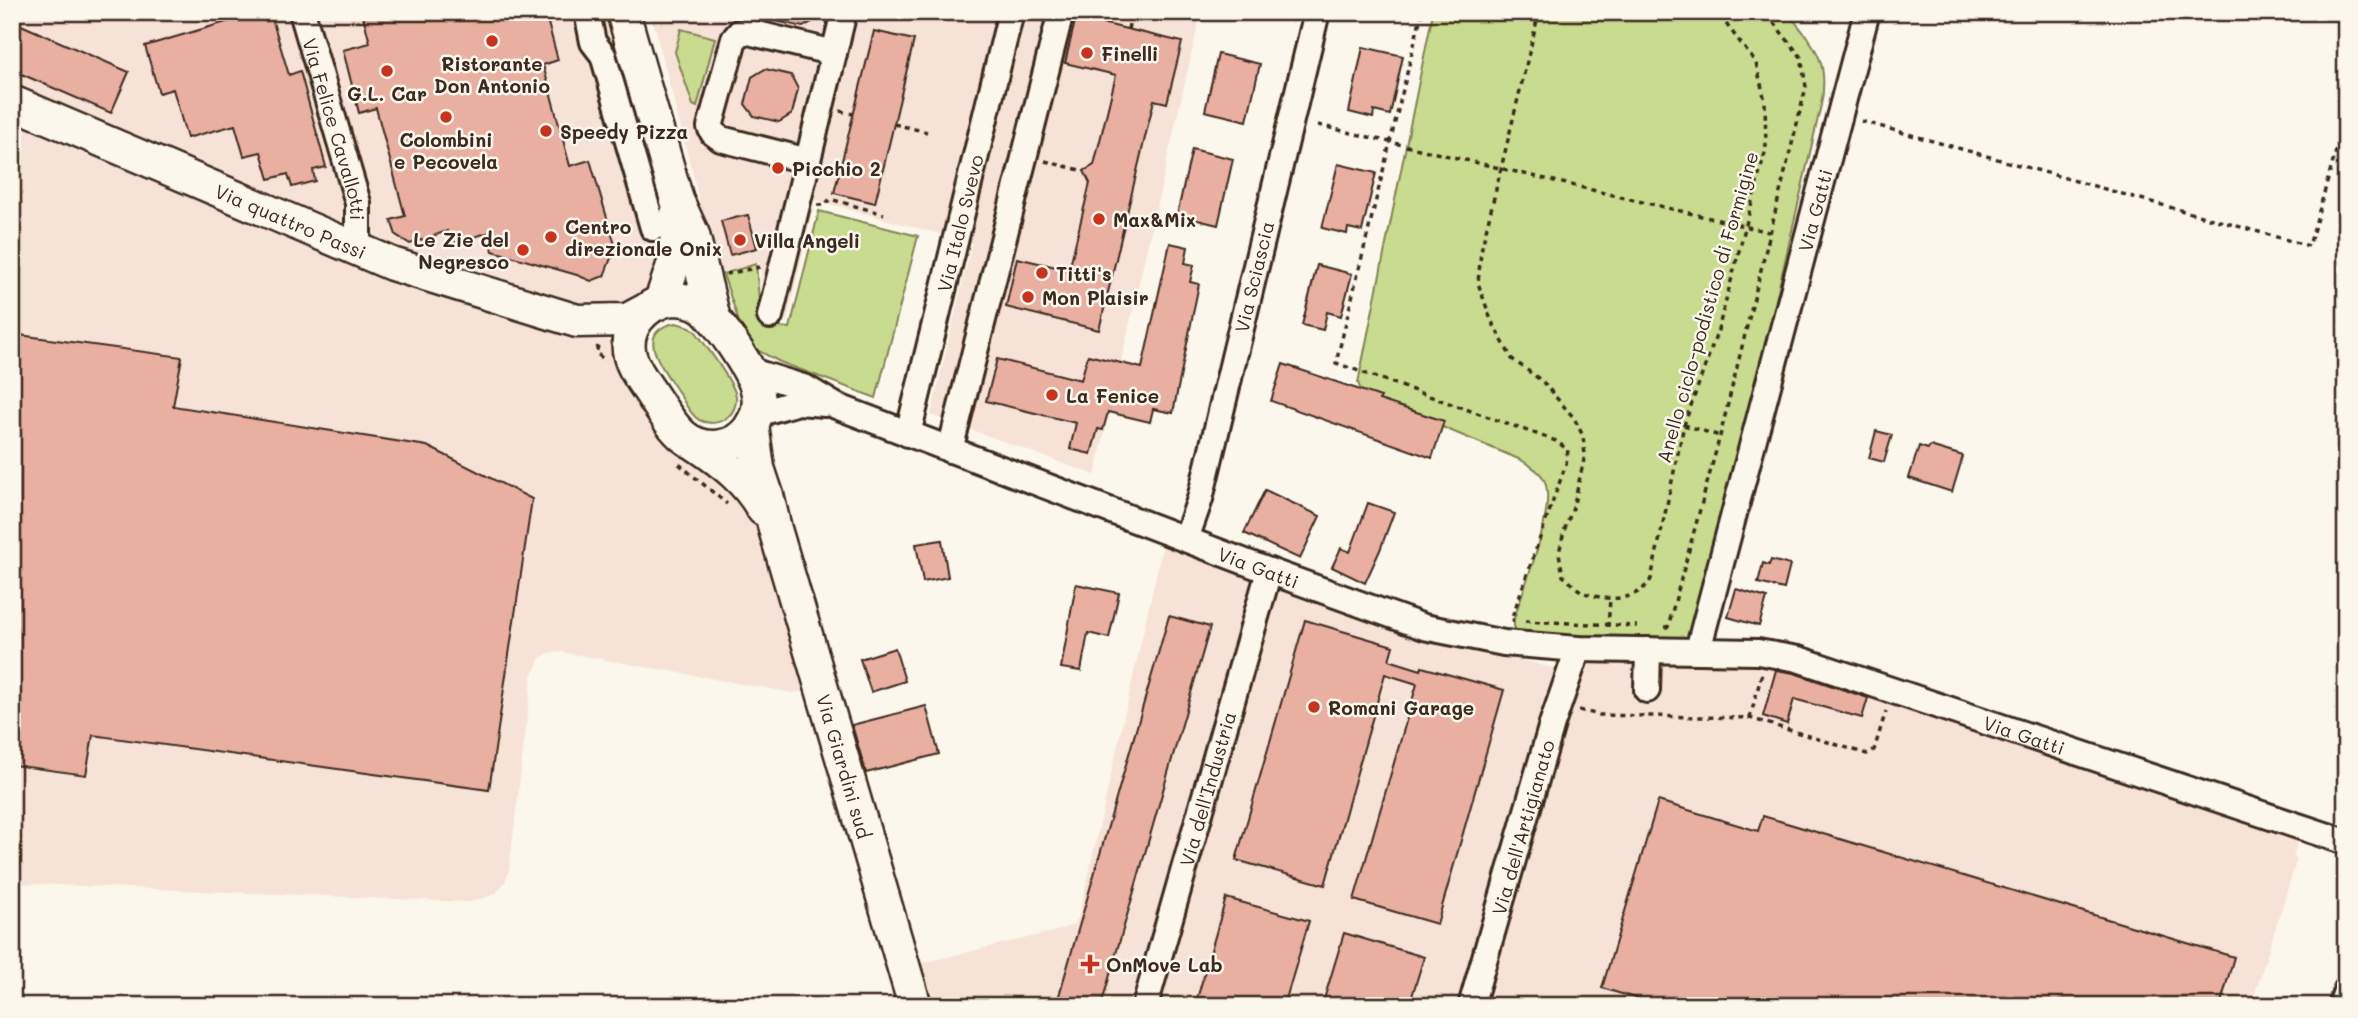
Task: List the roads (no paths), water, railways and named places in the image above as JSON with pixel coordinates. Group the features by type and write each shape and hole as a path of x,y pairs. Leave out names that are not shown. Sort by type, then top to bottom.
{"main road":[{"path":"622,12 677,200 693,235 714,318"},
{"name":"Via quattro Passi","path":"12,102 392,264 577,321 627,320 652,306"},
{"path":"677,200 676,257 652,306 630,332 629,355 622,365 673,427 688,441 686,452"},
{"path":"652,306 681,299 700,305 714,318 748,370 758,391 755,419 758,468 775,529"},
{"name":"Via quattro Passi","path":"577,321 589,334 617,349 622,365"},
{"path":"686,452 727,445 745,434 755,419"},
{"path":"686,452 719,459 741,477 775,529"},
{"name":"Via Giardini sud","path":"775,529 915,1006"}],"street":[{"name":"Via Felice Cavallotti","path":"302,12 358,203 358,249"},
{"path":"587,12 593,42 603,55 653,228"},
{"path":"769,316 844,12"},
{"name":"Via Italo Svevo","path":"908,434 1011,12"},
{"path":"950,450 1061,12"},
{"name":"Via Sciascia","path":"1186,539 1200,499 1317,12"},
{"name":"Via Gatti","path":"1698,650 1867,12"},
{"path":"808,162 721,139 710,127 734,39 740,32 834,53"},
{"path":"603,55 633,48"},
{"name":"Via Gatti","path":"748,370 806,388 836,406 908,434 1424,627 1504,643 1578,649 1608,638 1650,634 1698,650 1758,652 1798,659 2346,842"},
{"name":"Via Gatti","path":"755,419 798,402 836,406"},
{"name":"Via dell'Industria","path":"1145,1006 1269,571"},
{"path":"1647,690 1650,634"},
{"name":"Via dell'Artigianato","path":"1471,1006 1552,724 1578,649"},
{"path":"2341,1006 2346,991"}],"place":[{"name":"Ristorante Don Antonio","path":"492,41"},
{"name":"Finelli","path":"1087,53"},
{"name":"G.L. Car","path":"387,71"},
{"name":"Colombini e Pecovela","path":"446,117"},
{"name":"Speedy Pizza","path":"546,131"},
{"name":"Picchio 2","path":"778,168"},
{"name":"Max&Mix","path":"1099,219"},
{"name":"Centro direzionale Onix","path":"551,237"},
{"name":"Villa Angeli","path":"740,240"},
{"name":"Le Zie del Negresco","path":"523,250"},
{"name":"Titti's","path":"1042,273"},
{"name":"Mon Plaisir","path":"1028,297"},
{"name":"La Fenice","path":"1052,395"},
{"name":"Romani Garage","path":"1314,707"},
{"name":"OnMove Lab","path":"1090,964"}]}
